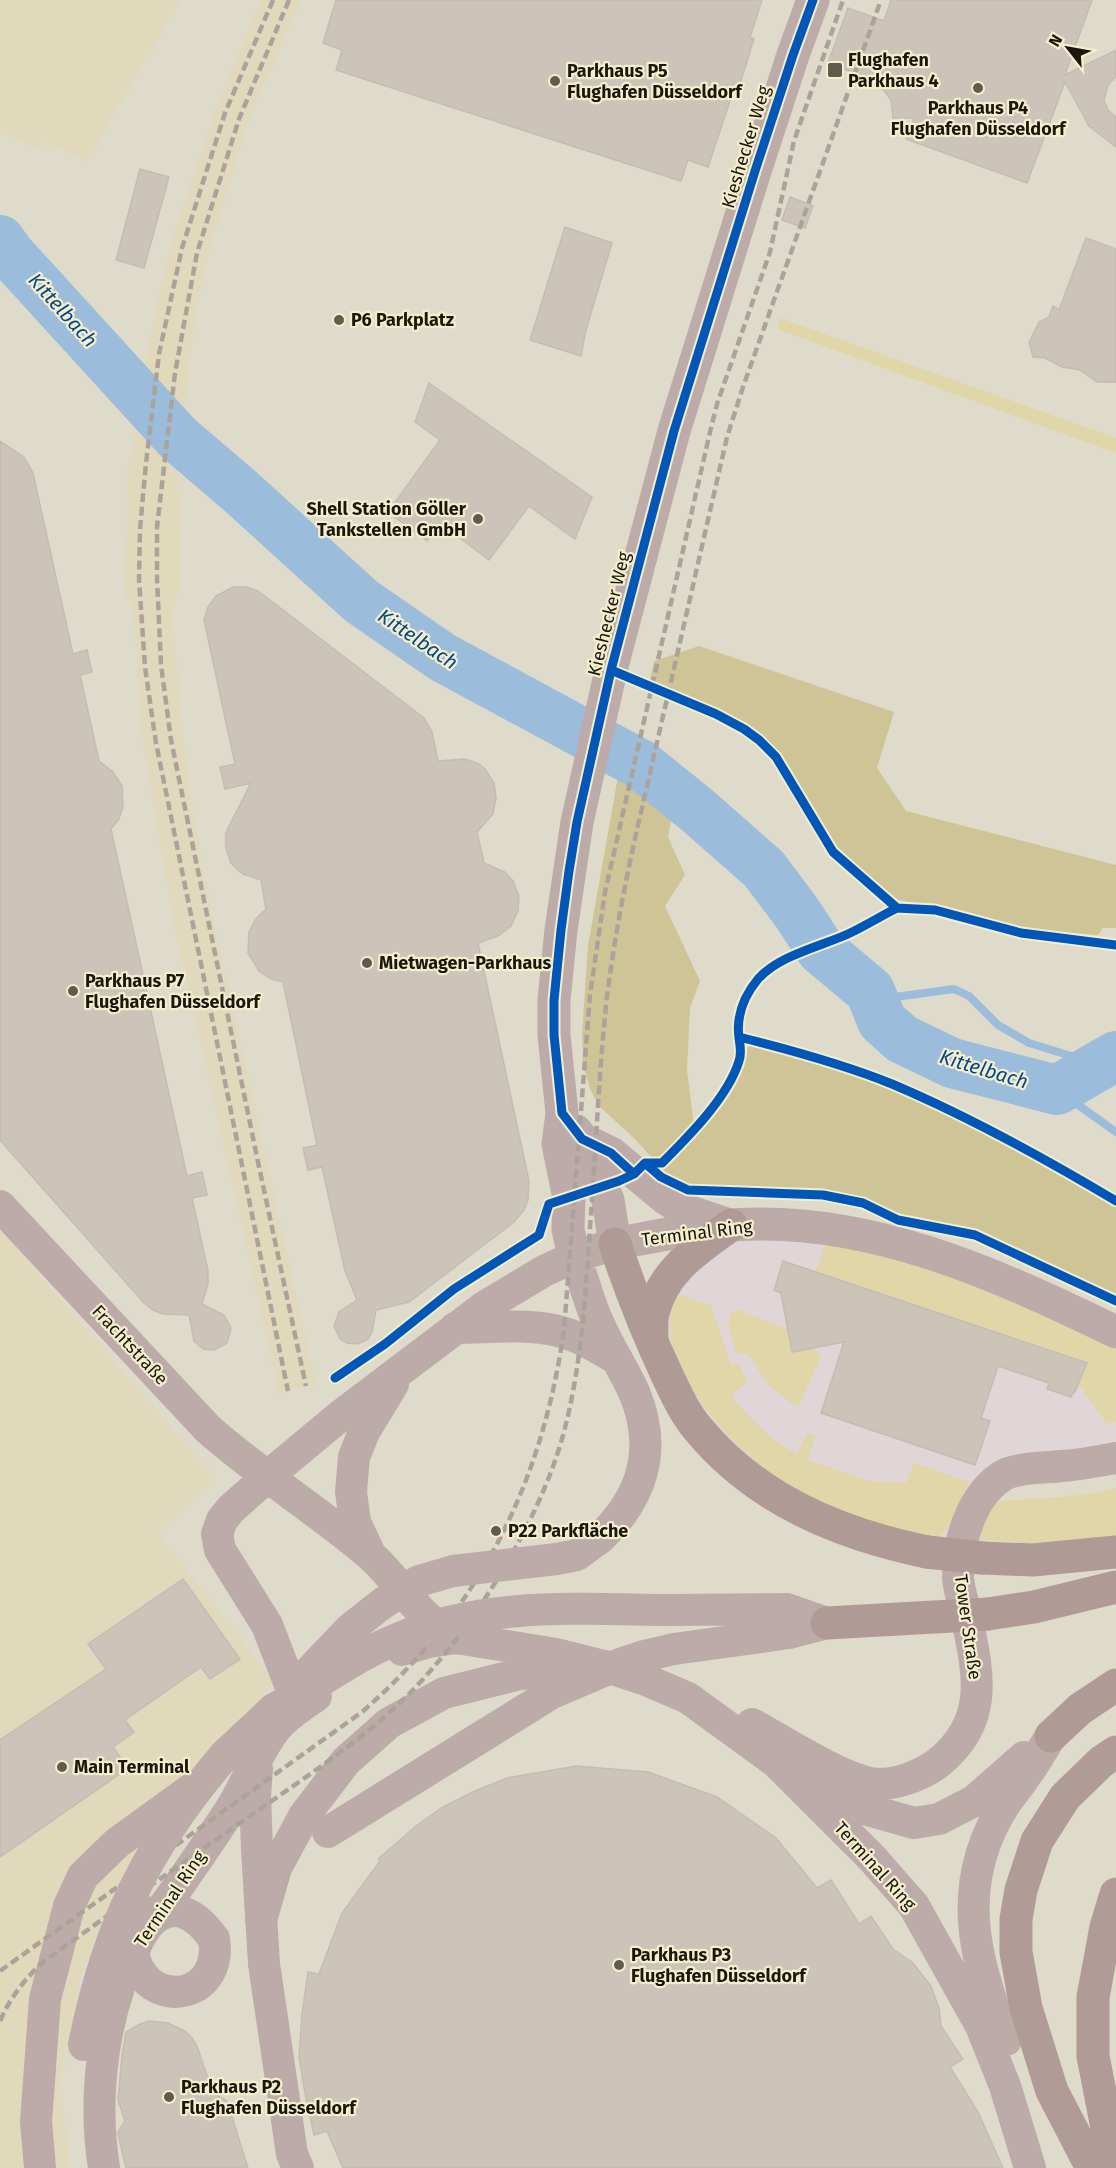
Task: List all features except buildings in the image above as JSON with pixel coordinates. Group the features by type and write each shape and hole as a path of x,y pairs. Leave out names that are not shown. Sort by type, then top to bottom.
{"highway":[{"path":"652,1343 652,1314 668,1280 685,1258 731,1225"},
{"path":"615,1244 652,1343 678,1398 698,1429 756,1485 794,1508 821,1520 857,1534 927,1552 982,1558 1033,1560 1116,1552"},
{"path":"827,1623 988,1614 1034,1607 1116,1587"},
{"path":"1051,1736 1080,1709 1116,1685"},
{"path":"1067,2168 1052,2091 1026,2008 1016,1952 1016,1919 1021,1890 1037,1841 1065,1797 1101,1762 1116,1752"},
{"path":"1116,1894 1106,1927 1093,1997 1094,2056 1108,2138 1116,2154"},
{"path":"1052,2091 1092,2168"}],"street":[{"name":"Kieshecker Weg","path":"574,1257 568,1229 569,1198 558,1144 562,1113 554,1035 554,1000 569,871 603,708 674,431 755,171 813,0"},
{"path":"562,1113 582,1139 608,1200 615,1244"},
{"path":"582,1139 611,1153 684,1210 731,1225"},
{"name":"Kieshecker Weg","path":"569,1198 588,1228 615,1244"},
{"name":"Frachtstraße","path":"0,1206 208,1429 268,1476"},
{"name":"Terminal Ring","path":"298,2168 292,2154 264,1964 255,1796 256,1774 278,1723 267,1625 220,1550 217,1534 222,1520 231,1509 268,1476 403,1367 484,1307 544,1271 574,1257 615,1244 731,1225 797,1226 830,1230 927,1251 981,1270 1054,1301 1116,1332"},
{"path":"278,1723 350,1629 383,1603 419,1581 453,1571 577,1555 600,1538 621,1516 638,1488 645,1458 646,1441 640,1408 597,1322 584,1278 574,1257"},
{"path":"454,1328 546,1328 573,1336 617,1359"},
{"name":"Terminal Ring","path":"372,1556 355,1522 351,1492 354,1457 364,1432 403,1367"},
{"name":"Tower Straße","path":"688,1698 745,1720 844,1774 872,1783 894,1782 916,1776 934,1766 951,1753 964,1737 977,1700 977,1671 958,1581 960,1545 976,1503 988,1488 1006,1474 1020,1470 1067,1466 1116,1458"},
{"name":"Terminal Ring","path":"268,1476 372,1556 422,1615 442,1631 456,1638 556,1654 646,1680 688,1698 776,1762 872,1858 914,1906 981,2026 1005,2086 1030,2168"},
{"path":"374,1662 389,1642 396,1625 400,1608 397,1585"},
{"name":"Terminal Ring","path":"104,2168 98,2111 104,2048 127,1967 138,1940 171,1896 243,1790 278,1723 303,1693 350,1662 395,1639 429,1626 478,1615 555,1609 711,1611 787,1609 827,1623"},
{"path":"328,1832 552,1693 620,1664 674,1649 789,1633 827,1623"},
{"name":"Terminal Ring","path":"85,2168 80,2082 84,2045 93,2000 105,1959 138,1878 158,1843 204,1778 225,1755 374,1662 429,1642 456,1638"},
{"name":"Terminal Ring","path":"261,1920 276,1868 304,1816 346,1761 389,1722 444,1694 466,1688 520,1674 604,1666"},
{"name":"Terminal Ring","path":"39,2168 36,2122 45,1999 69,1905 83,1876 117,1844 278,1723"},
{"path":"776,1762 861,1808 914,1823 939,1819 974,1802 1014,1765 1051,1736"},
{"path":"1051,1736 1025,1778 1004,1804 988,1836 977,1870 972,1896 974,1931 981,1965 1003,2033 1034,2109 1051,2168"},
{"path":"138,1878 133,1921 135,1959 139,1969 155,1986 168,1991 185,1991 198,1986 208,1976 216,1950 214,1939 200,1922 181,1911 168,1911 156,1916 147,1926"}],"shaded area":[{"path":"0,0 181,0 86,162 43,141 40,150 0,132"},
{"path":"261,0 301,0 248,122 208,255 195,316 176,492 181,494 179,593 172,609 185,756 194,818 216,934 316,1384 279,1393 174,924 143,746 133,608 125,595 128,461 133,452 141,382 157,303 171,245 215,110"},
{"path":"780,318 1116,438 1116,453 777,329"},
{"path":"699,646 894,712 877,768 906,811 1116,865 1116,928 1103,928 1098,935 1032,930 891,898 837,850 817,822 793,776 779,755 745,726 650,680 654,661"},
{"path":"620,765 674,804 668,837 685,875 665,906 700,981 690,1008 687,1070 695,1134 720,1104 743,1068 749,1043 859,1075 892,1088 1028,1153 1116,1205 1116,1298 985,1235 886,1210 844,1195 699,1188 678,1181 663,1170 636,1140 599,1106 590,1089 583,1064 582,1034 588,946"},
{"path":"0,1230 216,1479 158,1533 274,1682 170,1798 119,1883 81,1976 61,2081 70,2168 0,2168"},
{"path":"734,1235 799,1235 1116,1337 1116,1453 1013,1465 952,1550 740,1463 659,1344 661,1303"},
{"path":"826,1243 916,1260 1116,1344 1116,1422 1107,1424 1079,1385 1086,1363 815,1272"},
{"path":"675,1294 711,1305 731,1365 738,1363 748,1382 731,1395 745,1413 787,1448 797,1454 807,1433 815,1436 808,1460 870,1481 906,1483 914,1463 969,1482 949,1527 939,1537 900,1531 871,1523 804,1496 755,1461 706,1410 688,1382 675,1352 670,1323"},
{"path":"737,1309 787,1329 792,1352 814,1348 821,1357 798,1408 769,1386 748,1354 736,1353 729,1323 732,1313"},
{"path":"1116,1488 1116,1538 1055,1545 972,1539 992,1501 1070,1496"}],"waterway":[{"name":"Kittelbach","path":"0,240 10,254 178,438 361,601 442,657 640,764 764,869 821,950 870,991 882,1021 902,1039 952,1063 1057,1090 1116,1056"},
{"name":"Kittelbach","path":"870,991 895,997 954,989 969,996 998,1025 1029,1043 1071,1056 1097,1068"},
{"name":"Kittelbach","path":"1057,1090 1116,1132"}],"railway":[{"path":"273,0 225,113 182,248 159,354 140,529 139,579 145,667 156,743 288,1391"},
{"path":"289,0 239,119 197,253 175,373 157,527 157,579 161,665 171,740 306,1386"},
{"path":"0,1971 362,1712 404,1672 440,1631 472,1586 499,1540 522,1491 540,1440 554,1386 564,1330 590,995 605,892 717,404 770,252 794,141 843,0"},
{"path":"0,2021 18,1990 42,1963 339,1753 407,1696 455,1641 478,1609 519,1542 536,1507 562,1439 576,1377 586,1283 607,996 636,834 727,437 881,0"}],"cycle path":[{"path":"634,1174 611,1153 582,1139 562,1113 554,1035 554,1000 569,871 577,822 611,670 674,431 755,171 813,0"},
{"path":"611,670 716,714 759,740 776,757 833,852 897,908 935,910 1021,933 1116,945"},
{"path":"335,1378 385,1344 454,1289 539,1235 549,1204 619,1181 634,1174 645,1163 662,1163 717,1102 734,1075 740,1055 738,1030 740,1014 745,999 758,979 788,958 848,934 897,908"},
{"path":"739,1037 817,1058 892,1084 1006,1139 1116,1201"},
{"path":"645,1163 661,1177 688,1190 823,1195 863,1203 898,1220 975,1235 1116,1301"}],"place":[{"name":"Flughafen Parkhaus 4","path":"835,70"},
{"name":"Parkhaus P5 Flughafen Düsseldorf","path":"555,81"},
{"name":"Parkhaus P4 Flughafen Düsseldorf","path":"978,88"},
{"name":"P6 Parkplatz","path":"339,320"},
{"name":"Shell Station Göller Tankstellen GmbH","path":"478,519"},
{"name":"Mietwagen-Parkhaus","path":"367,963"},
{"name":"Parkhaus P7 Flughafen Düsseldorf","path":"73,991"},
{"name":"P22 Parkfläche","path":"496,1531"},
{"name":"Main Terminal","path":"62,1767"},
{"name":"Parkhaus P3 Flughafen Düsseldorf","path":"619,1965"},
{"name":"Parkhaus P2 Flughafen Düsseldorf","path":"169,2097"}]}
